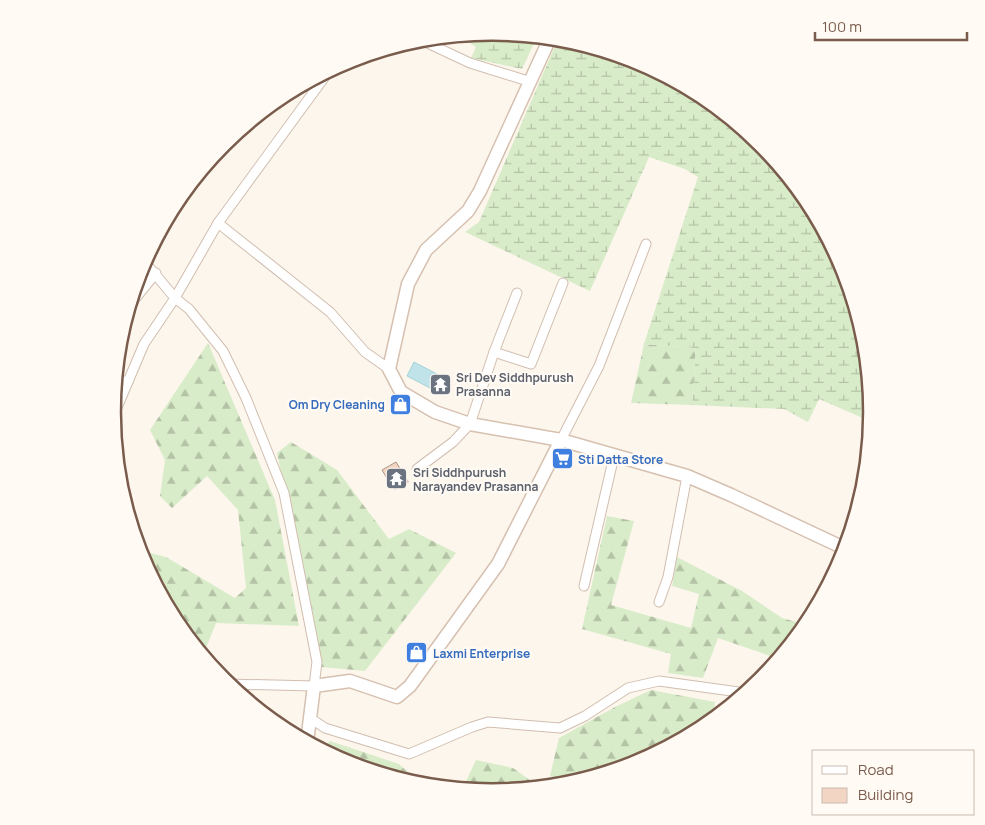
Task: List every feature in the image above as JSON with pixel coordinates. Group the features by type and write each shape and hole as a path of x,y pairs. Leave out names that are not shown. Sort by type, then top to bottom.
{"street":[{"path":"389,369 408,284 426,250 468,211 476,198 547,45"},
{"path":"433,46 470,63 531,82"},
{"path":"122,397 144,344 175,298 218,223 319,85"},
{"path":"218,223 330,312 365,352 389,369 401,392 435,412 470,424 561,440 687,476 839,546"},
{"path":"240,684 314,686 350,681 397,697 410,686 498,564 599,366 646,244"},
{"path":"151,268 175,298 189,309 223,351 246,398 284,493 317,662 308,734"},
{"path":"142,290 156,273"},
{"path":"494,352 531,364 563,283"},
{"path":"417,469 452,442 470,424 494,352 517,292"},
{"path":"123,380 128,382"},
{"path":"584,586 614,456"},
{"path":"659,602 668,577 687,476"},
{"path":"310,718 325,728 409,754 488,722 560,728 585,716 628,688 659,682 737,692"}],"green space":[{"path":"492,41 534,43 522,69 471,58 476,47 468,42"},
{"path":"555,46 612,61 657,80 699,104 737,133 787,186 814,227 835,270 851,316 861,364 864,418 819,399 808,422 784,409 692,405 696,348 644,344 698,177 685,169 649,157 590,291 465,232 479,222"},
{"path":"208,343 275,500 299,626 216,623 206,648 198,639 171,598 149,553 166,557 235,598 246,588 238,510 207,476 172,508 160,496 165,460 150,430"},
{"path":"644,344 696,348 692,405 631,403"},
{"path":"291,442 337,470 389,539 409,529 456,553 365,671 322,667 277,453"},
{"path":"607,516 634,521 611,605 691,628 699,594 672,586 677,557 742,591 782,618 798,623 772,657 718,638 703,678 668,673 671,654 582,629"},
{"path":"651,690 715,702 714,711 699,721 678,734 635,755 612,764 565,777 558,778 550,776 559,738 615,707"},
{"path":"330,741 399,764 411,775 373,764 326,744"},
{"path":"476,760 513,768 532,782 492,784 465,783"}],"water":[{"path":"414,362 437,374 430,388 407,376"}],"building":[{"name":"Sri Siddhpurush Narayandev Prasanna","path":"396,462 405,477 391,485 382,470"}],"place":[{"name":"Sri Dev Siddhpurush Prasanna","path":"440,384"},
{"name":"Om Dry Cleaning","path":"401,404"},
{"name":"Sti Datta Store","path":"562,459"},
{"name":"Sri Siddhpurush Narayandev Prasanna","path":"397,479"},
{"name":"Laxmi Enterprise","path":"417,653"}]}
